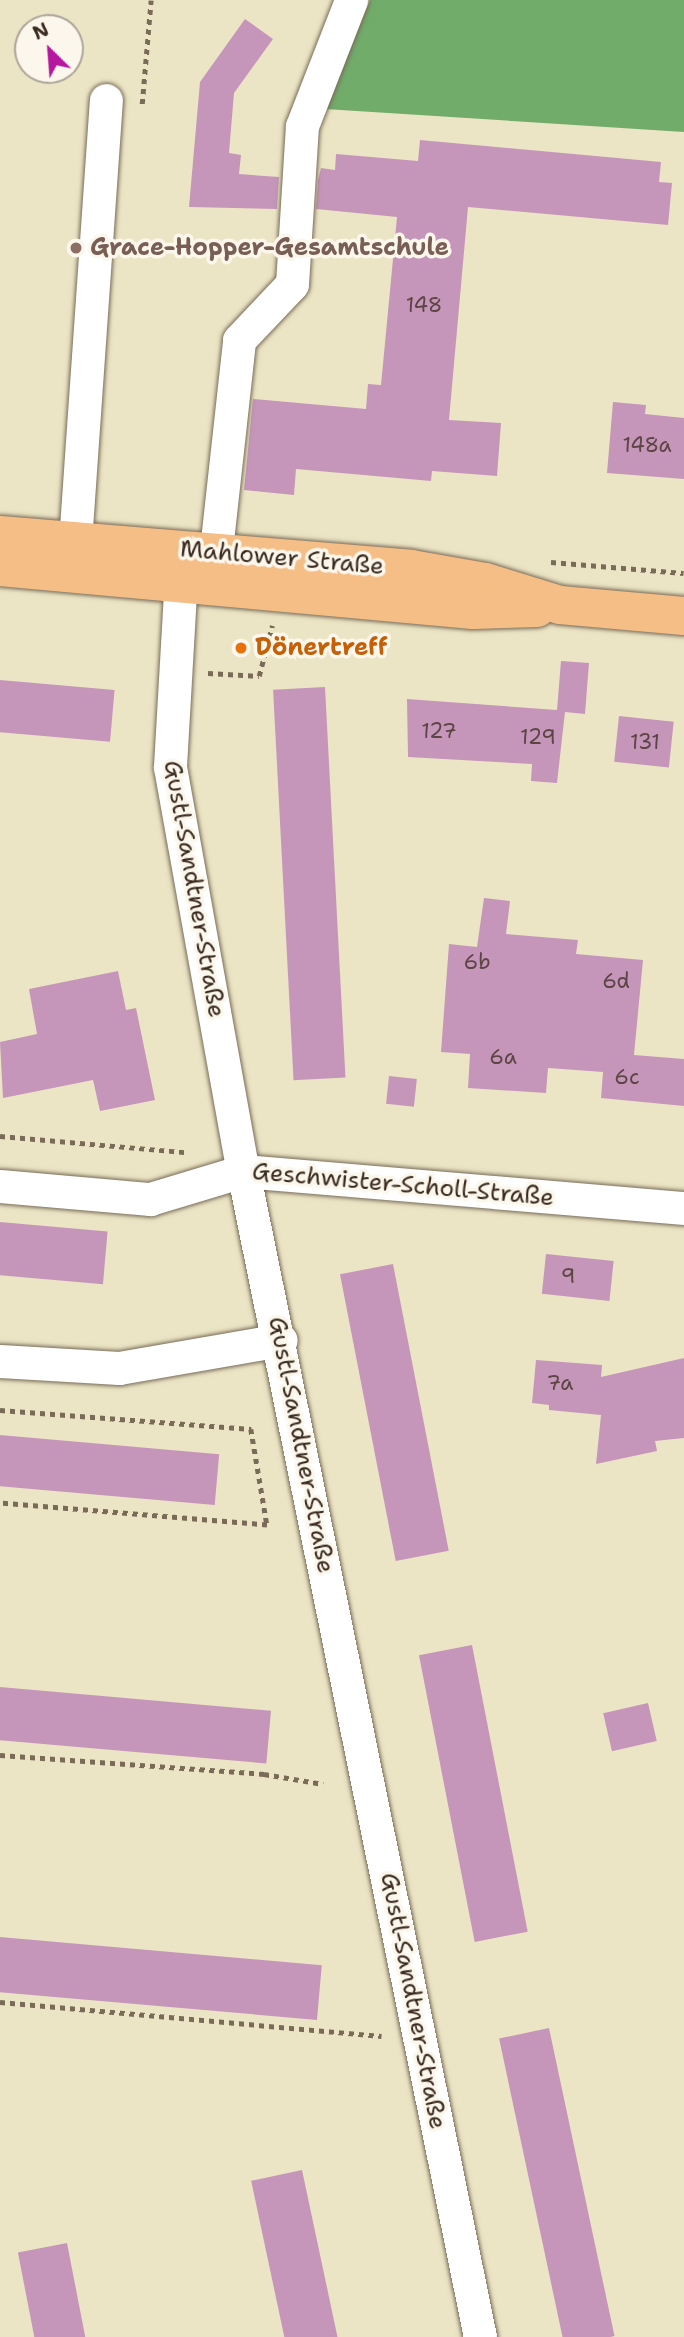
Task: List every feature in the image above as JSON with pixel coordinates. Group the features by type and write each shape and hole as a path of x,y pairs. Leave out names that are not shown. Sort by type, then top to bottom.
{"main road":[{"name":"Mahlower Straße","path":"0,535 75,542 198,567"},
{"name":"Mahlower Straße","path":"0,567 411,569 485,582 560,605 684,617"}],"street":[{"name":"Gustl-Sandtner-Straße","path":"351,0 302,126 292,284 239,340 198,567 173,670 170,767 243,1171 281,1340 480,2337"},
{"path":"75,542 106,100"},
{"name":"Geschwister-Scholl-Straße","path":"0,1186 150,1199 243,1171 684,1208"},
{"path":"0,1360 119,1368 281,1340"}],"path":[{"path":"173,670 259,676 274,618"},
{"path":"0,1136 194,1153"},
{"path":"0,1410 251,1429 267,1525 0,1503"},
{"path":"0,1755 264,1774 323,1784"},
{"path":"0,2002 381,2036"}],"green space":[{"path":"370,0 684,0 684,132 325,109"}],"building":[{"path":"245,19 273,39 234,93 229,153 241,155 239,174 279,177 277,209 189,207 200,82"},
{"path":"420,140 661,162 659,182 672,183 668,225 468,207 449,420 501,423 497,476 432,471 431,481 296,469 294,495 244,490 253,399 366,409 368,384 381,385 397,217 316,209 321,168 335,170 336,154 418,161"},
{"path":"613,402 646,405 645,414 684,418 684,479 607,473"},
{"path":"561,661 589,663 585,714 565,712 557,783 531,781 532,764 408,757 407,699 557,710"},
{"path":"0,680 115,690 110,742 0,732"},
{"path":"325,687 345,1077 294,1080 273,690"},
{"path":"619,716 674,722 669,767 614,762"},
{"path":"484,898 510,901 506,934 578,940 576,954 643,960 634,1055 684,1059 684,1106 601,1098 603,1072 548,1068 546,1093 468,1088 470,1054 441,1052 449,944 477,947"},
{"path":"118,971 126,1010 136,1008 155,1100 100,1111 93,1080 3,1098 0,1042 37,1034 29,989"},
{"path":"389,1076 417,1079 414,1107 386,1104"},
{"path":"0,1222 108,1231 103,1284 0,1275"},
{"path":"546,1254 614,1261 609,1301 542,1294"},
{"path":"393,1264 449,1551 396,1561 340,1274"},
{"path":"684,1358 684,1438 655,1441 657,1451 596,1464 601,1415 549,1410 549,1405 532,1403 536,1360 602,1365 601,1377"},
{"path":"0,1435 219,1454 215,1505 0,1486"},
{"path":"472,1645 528,1932 475,1942 419,1655"},
{"path":"0,1687 271,1711 266,1764 0,1740"},
{"path":"648,1703 657,1741 612,1751 603,1713"},
{"path":"0,1937 322,1965 317,2020 0,1992"},
{"path":"549,2028 614,2336 563,2337 499,2039"},
{"path":"302,2170 337,2337 284,2337 251,2181"},
{"path":"67,2243 85,2337 34,2337 18,2253"}],"place":[{"name":"Grace-Hopper-Gesamtschule","path":"76,248"},
{"name":"Dönertreff","path":"241,648"}]}
